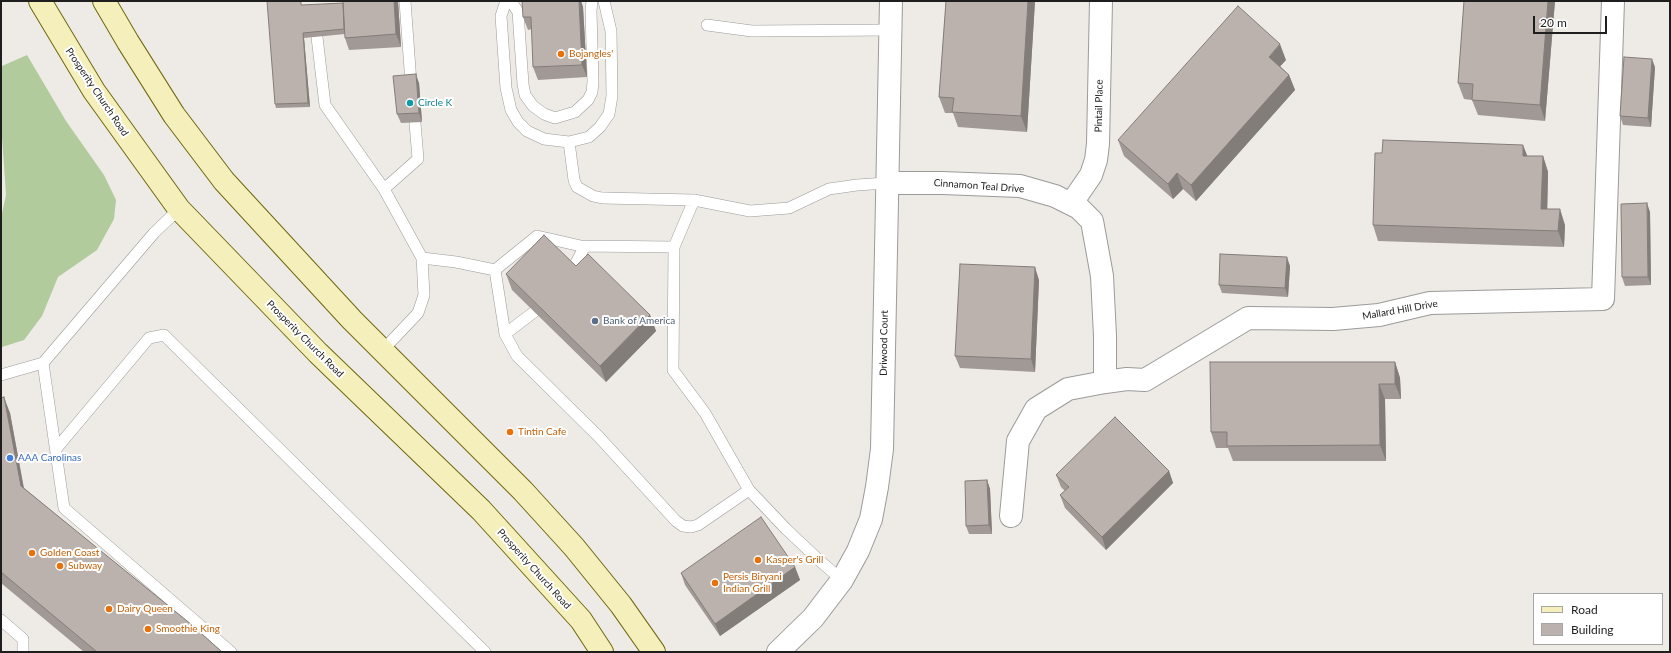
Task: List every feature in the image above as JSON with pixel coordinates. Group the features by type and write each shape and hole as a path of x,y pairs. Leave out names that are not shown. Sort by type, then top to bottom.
{"main road":[{"name":"Prosperity Church Road","path":"40,1 94,91 179,210 318,353 481,510 581,620 602,652"},
{"path":"104,1 174,115 224,181 382,351 523,491 574,547 621,605 654,652"}],"street":[{"name":"Driwood Court","path":"778,652 813,618 842,580 858,551 871,519 878,487 882,441 891,1"},
{"name":"Pintail Place","path":"1071,204 1091,175 1096,160 1098,144 1101,1"},
{"name":"Mallard Hill Drive","path":"1011,516 1018,441 1036,409 1068,389 1105,382 1145,380 1248,318 1333,320 1379,315 1430,303 1603,298 1613,1"},
{"name":"Cinnamon Teal Drive","path":"887,183 942,183 1020,186 1055,196 1079,208 1092,221 1102,276 1105,382"}],"lane":[{"path":"405,1 411,84"},
{"path":"506,1 501,16 506,88 511,110 518,122 527,131 544,139 569,142 589,137 600,127 609,114 612,96 611,31 604,1"},
{"path":"511,1 518,12 523,84 526,95 533,106 544,114 555,118 575,112 588,100 592,92 592,1"},
{"path":"707,25 752,31 890,30"},
{"path":"317,37 325,105 384,189 422,258 424,295 418,313 382,351"},
{"path":"384,189 418,159 415,123"},
{"path":"569,142 574,180 577,188 593,196 602,198 694,200 750,211 788,208 829,189 887,183"},
{"path":"694,200 674,247 673,370 705,413 749,490 786,529 842,580"},
{"path":"1,375 43,363 154,233 179,210"},
{"path":"495,270 537,236 585,246 674,247"},
{"path":"571,272 585,246"},
{"path":"422,258 456,262 495,270"},
{"path":"495,270 505,334 517,356 599,436 676,521 684,526 692,527 698,525 749,490"},
{"path":"505,334 534,312"},
{"path":"56,449 149,338 164,335 485,652"},
{"path":"43,363 64,508 231,652"},
{"path":"1,620 23,639 23,652"}],"green space":[{"path":"27,55 66,121 104,175 116,200 114,219 97,250 58,277 42,316 24,340 2,347 1,218 6,195 1,122 2,66"}],"building":[{"path":"267,1 301,1 301,5 343,3 344,29 303,33 308,103 275,104"},
{"path":"343,1 394,1 396,34 345,38"},
{"name":"Bojangles'","path":"522,1 579,1 582,65 533,67 531,17 523,17"},
{"path":"946,1 1028,1 1021,116 952,112 954,98 939,97"},
{"path":"1464,1 1548,1 1540,105 1472,100 1473,84 1458,83"},
{"path":"1238,6 1280,44 1269,57 1289,75 1191,185 1177,173 1168,184 1118,140"},
{"path":"1624,57 1652,59 1648,118 1620,116"},
{"name":"Circle K","path":"416,74 419,113 397,114 393,76"},
{"path":"1383,140 1523,145 1523,156 1543,156 1541,209 1560,209 1558,231 1373,225 1375,153 1382,153"},
{"path":"1647,203 1648,277 1622,277 1621,204"},
{"name":"Bank of America","path":"544,235 576,266 588,254 650,315 600,366 506,274"},
{"path":"1220,254 1287,257 1285,288 1219,285"},
{"path":"960,264 1035,267 1031,359 955,356"},
{"path":"1210,362 1395,362 1395,384 1379,384 1380,445 1227,446 1227,432 1211,432"},
{"path":"4,397 21,486 192,625 222,652 97,652 1,572 1,398"},
{"path":"1115,417 1169,471 1102,537 1060,495 1069,487 1056,475"},
{"path":"987,480 989,525 966,526 965,481"},
{"path":"761,517 795,567 715,624 681,573"}],"place":[{"name":"Bojangles'","path":"561,54"},
{"name":"Circle K","path":"410,103"},
{"name":"Bank of America","path":"595,321"},
{"name":"Tintin Cafe","path":"510,432"},
{"name":"AAA Carolinas","path":"10,458"},
{"name":"Golden Coast","path":"32,553"},
{"name":"Kasper's Grill","path":"758,560"},
{"name":"Subway","path":"60,566"},
{"name":"Persis Biryani Indian Grill","path":"715,583"},
{"name":"Dairy Queen","path":"109,609"},
{"name":"Smoothie King","path":"148,629"}]}
